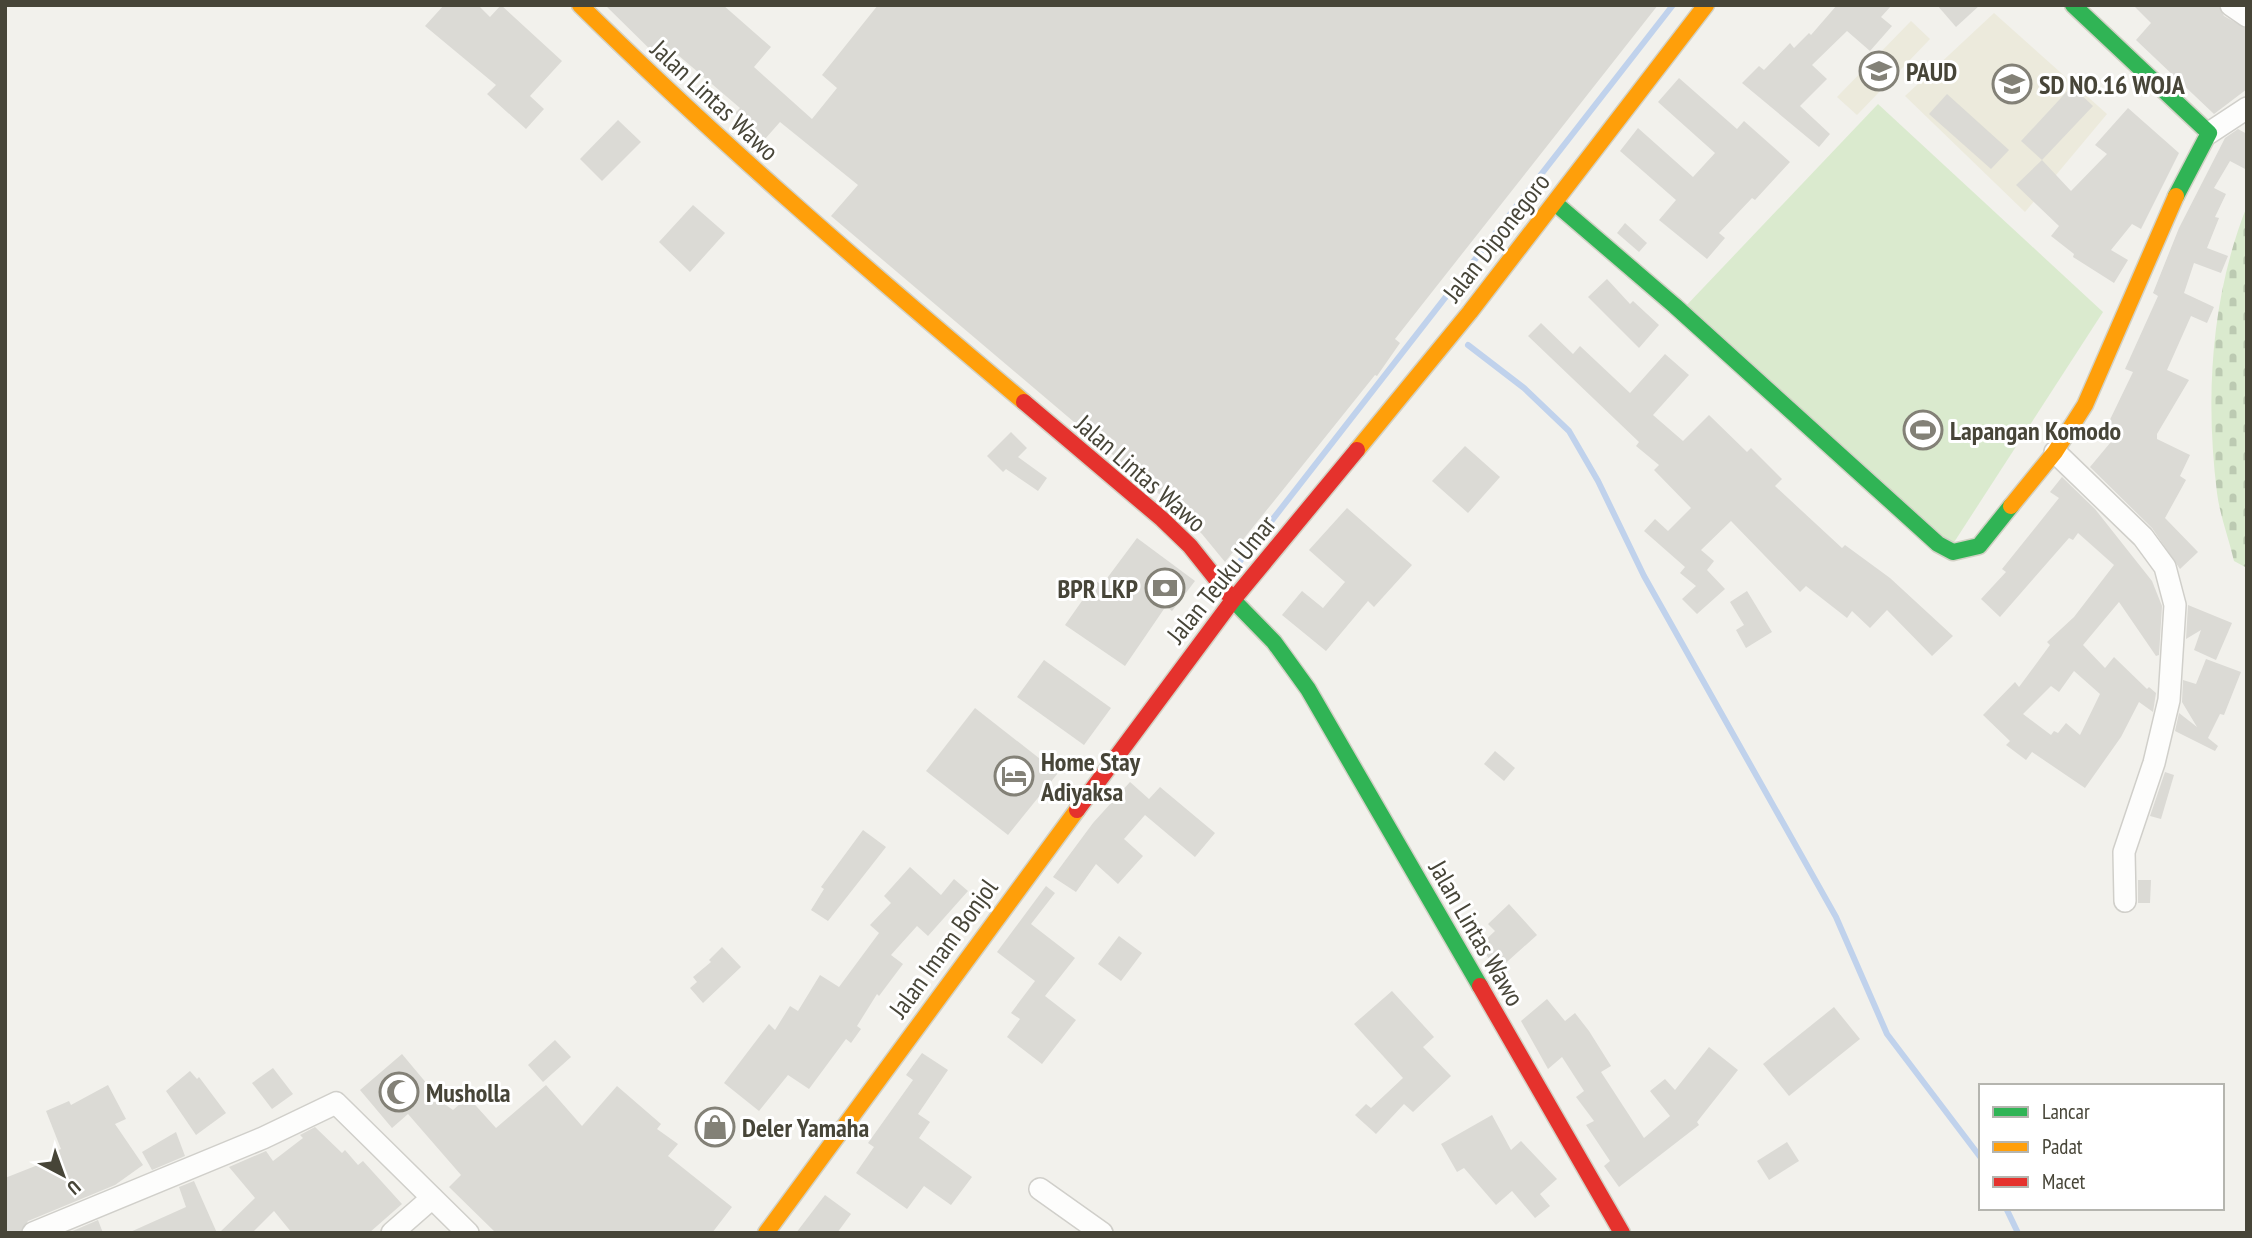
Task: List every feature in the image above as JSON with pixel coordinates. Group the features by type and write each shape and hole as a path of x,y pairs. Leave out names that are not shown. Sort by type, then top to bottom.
{"main road":[{"name":"Jalan Lintas Wawo","path":"580,5 675,99 830,238 1162,519 1189,546 1233,600 1260,625 1286,657 1385,820 1622,1233"},
{"name":"Jalan Diponegoro","path":"1320,495 1471,312 1706,5"},
{"path":"1555,202 1675,306 1938,544 1953,552 1979,546 2055,452 2085,405 2163,221 2209,133 2073,5"},
{"name":"Jalan Teuku Umar","path":"1162,694 1233,600 1320,495"},
{"name":"Jalan Imam Bonjol","path":"766,1233 1162,694"}],"street":[{"path":"2231,5 2247,16"},
{"path":"2209,133 2247,108"},
{"path":"2055,452 2143,537 2165,567 2175,605 2169,700 2154,762 2124,852 2125,901"},
{"path":"33,1233 263,1138 336,1103 468,1233"},
{"path":"1040,1189 1102,1233"},
{"path":"392,1233 432,1198"}],"shaded area":[{"path":"1994,13 2107,114 2025,212 1905,96"},
{"path":"1911,21 1930,39 1857,115 1837,97"}],"green space":[{"name":"Lapangan Komodo","path":"1878,104 2103,312 1951,547 1684,308"},
{"path":"2247,206 2247,568 2234,561 2220,510 2213,457 2212,384 2214,347 2225,275"}],"building":[{"path":"444,5 478,5 490,17 501,5 562,61 530,96 544,109 526,129 487,94 496,85 425,26"},
{"path":"605,5 723,5 771,47 754,67 812,119 837,88 822,75 878,5 1658,5 1395,339 1400,343 1377,376 1375,375 1225,562 1202,534 1173,506 831,216 858,185 780,122 765,139 735,113 740,108 678,55 667,66"},
{"path":"1837,5 1892,5 1881,17 1892,26 1870,51 1847,31 1812,65 1827,79 1800,106 1830,134 1819,147 1742,83 1759,66 1764,70 1790,43 1794,48 1809,33 1811,35"},
{"path":"1937,5 1980,5 1956,27"},
{"path":"2133,5 2218,5 2224,16 2247,29 2247,89 2214,114 2136,40 2151,23"},
{"path":"1679,78 1737,129 1744,121 1790,162 1755,200 1752,198 1719,233 1725,238 1707,259 1659,220 1676,200 1620,151 1638,128 1693,177 1715,153 1658,102"},
{"path":"2072,86 2093,106 2042,160 2021,141"},
{"path":"1947,94 2009,150 1991,169 1929,114"},
{"path":"2128,108 2179,153 2141,229 2132,224 2111,250 2128,260 2114,283 2073,257 2074,254 2051,236 2059,226 2016,185 2042,160 2071,191 2107,154 2095,145"},
{"path":"618,120 641,142 602,181 580,159"},
{"path":"2238,129 2247,134 2247,170 2230,161 2214,188 2226,194 2215,217 2219,218 2207,248 2228,256 2221,273 2194,263 2184,293 2214,307 2207,323 2191,316 2167,370 2189,380 2157,434 2157,439 2190,455 2180,476 2186,480 2165,518 2198,552 2180,569 2152,528 2090,467 2115,437 2104,432 2133,372 2125,369 2158,296 2153,293 2179,228 2225,138"},
{"path":"693,205 725,233 690,272 659,242"},
{"path":"1625,223 1647,243 1639,252 1617,233"},
{"path":"1607,279 1630,304 1633,301 1659,325 1639,348 1588,297"},
{"path":"1541,323 1573,354 1580,346 1630,393 1665,354 1689,375 1653,415 1683,441 1709,415 1747,452 1751,448 1782,479 1775,486 1842,548 1845,545 1890,578 1953,636 1932,656 1887,610 1870,628 1852,611 1847,618 1806,586 1800,592 1731,521 1701,550 1714,561 1707,570 1725,589 1697,614 1682,599 1696,586 1680,573 1685,567 1644,531 1655,519 1668,531 1691,508 1654,470 1659,465 1636,446 1639,442 1528,336"},
{"path":"1011,432 1027,448 1018,457 1047,478 1038,491 1006,469 1003,472 987,456"},
{"path":"1465,446 1500,477 1468,513 1432,481"},
{"path":"2062,477 2095,509 2152,581 2162,606 2159,655 2156,656 2119,602 2083,645 2105,668 2114,657 2147,689 2149,687 2156,693 2153,712 2139,702 2121,737 2085,788 2032,752 2026,760 2006,745 2010,741 1983,715 2015,682 2019,687 2050,645 2047,642 2074,617 2114,565 2078,533 2073,540 2069,538 2000,617 1981,599 2006,572 2002,569 2059,498 2050,492","holes":["2074,671 2100,694 2080,735 2066,723 2058,733 2054,731 2051,735 2023,714 2051,686 2059,692"]},
{"path":"1347,508 1412,565 1374,607 1368,601 1326,651 1282,615 1302,591 1323,608 1345,582 1309,550"},
{"path":"1137,538 1195,581 1172,611 1166,606 1125,666 1065,625 1096,581 1102,585"},
{"path":"1747,591 1772,632 1746,648 1736,630 1744,625 1730,602"},
{"path":"2188,605 2232,623 2216,660 2194,650 2201,630 2186,639"},
{"path":"2206,659 2241,672 2224,715 2220,714 2208,738 2218,746 2215,751 2175,731 2179,713 2197,727 2182,702 2183,680 2196,684"},
{"path":"1044,660 1111,708 1084,745 1017,697"},
{"path":"975,708 1058,773 1008,835 926,771"},
{"path":"1495,751 1515,768 1504,781 1484,764"},
{"path":"2165,772 2174,775 2161,819 2150,816"},
{"path":"1130,782 1149,799 1160,787 1215,833 1195,857 1145,815 1124,839 1143,856 1118,884 1096,864 1076,892 1053,877 1093,823"},
{"path":"863,830 886,847 828,921 811,910 824,889 821,887"},
{"path":"910,867 941,895 954,879 968,891 928,936 917,926 891,955 903,964 879,996 877,994 857,1026 861,1029 851,1043 846,1039 809,1089 788,1075 759,1111 724,1083 769,1024 775,1030 790,1006 798,1011 820,975 839,987 879,933 870,925 891,903 884,896"},
{"path":"2138,880 2151,880 2150,903 2138,903"},
{"path":"1046,886 1055,893 1031,924 1075,958 1045,996 1076,1020 1042,1064 1007,1037 1020,1019 1011,1013 1035,981 997,952"},
{"path":"1509,904 1537,935 1498,970 1479,946 1495,931 1488,924"},
{"path":"1119,936 1142,953 1121,981 1098,964"},
{"path":"722,947 741,967 703,1003 690,988 697,982 693,977 711,962 709,960"},
{"path":"1392,991 1434,1037 1423,1047 1451,1076 1413,1112 1404,1104 1376,1134 1355,1115 1366,1104 1371,1108 1403,1078 1354,1024"},
{"path":"1547,999 1565,1021 1575,1013 1589,1031 1611,1066 1601,1072 1644,1138 1670,1116 1650,1091 1665,1079 1675,1090 1709,1047 1738,1070 1697,1122 1699,1125 1619,1187 1604,1166 1610,1161 1586,1125 1594,1121 1576,1097 1584,1091 1562,1057 1548,1069 1521,1021"},
{"path":"1834,1007 1860,1039 1789,1096 1763,1064"},
{"path":"555,1040 571,1057 543,1082 528,1065"},
{"path":"922,1053 948,1070 918,1114 930,1122 919,1138 972,1177 951,1205 924,1186 907,1209 856,1173 874,1147 868,1143 913,1080 906,1075"},
{"path":"402,1054 443,1103 453,1110 468,1097 496,1128 546,1085 582,1126 617,1086 661,1124 657,1129 678,1144 668,1156 732,1207 712,1233 496,1233 449,1187 461,1175 408,1114 392,1128 360,1090"},
{"path":"273,1068 293,1094 272,1109 252,1083"},
{"path":"190,1071 197,1079 199,1077 226,1113 196,1135 166,1091"},
{"path":"108,1085 126,1119 115,1124 143,1165 115,1185 28,1221 20,1233 5,1233 5,1178 53,1159 51,1153 61,1149 46,1111 69,1101 71,1105"},
{"path":"1492,1115 1511,1150 1521,1141 1557,1179 1540,1194 1550,1206 1535,1218 1512,1191 1496,1205 1464,1168 1457,1172 1441,1144"},
{"path":"315,1127 342,1153 345,1150 358,1165 363,1161 402,1204 369,1233 292,1233 274,1211 252,1233 219,1233 255,1198 229,1167 266,1151 273,1161 303,1138 300,1135"},
{"path":"176,1132 185,1156 152,1170 142,1152"},
{"path":"1787,1142 1799,1161 1769,1180 1757,1161"},
{"path":"194,1181 217,1233 128,1233 186,1207 179,1187"},
{"path":"825,1195 851,1214 837,1233 796,1233"},
{"path":"98,1220 103,1233 68,1233"}],"waterway":[{"path":"1234,569 1673,5"},
{"path":"1468,345 1524,388 1569,431 1598,481 1644,576 1836,917 1887,1034 1979,1155"},
{"path":"2007,1210 2018,1233"}],"traffic: fast":[{"path":"2073,5 2209,133 2176,196"},
{"path":"1555,203 1675,306 1938,544 1953,552 1979,546 2011,506"},
{"path":"1233,600 1274,642 1308,689 1480,986"}],"traffic: slow":[{"path":"580,5 798,208 1024,402"},
{"path":"1357,450 1470,312 1706,5"},
{"path":"2011,506 2055,452 2085,405 2176,196"},
{"path":"766,1233 1077,810"}],"traffic: jam":[{"path":"1024,402 1162,519 1190,546 1233,600"},
{"path":"1077,810 1233,600 1357,450"},
{"path":"1480,986 1622,1233"}],"place":[{"name":"PAUD","path":"1879,71"},
{"name":"SD NO.16 WOJA","path":"2012,84"},
{"name":"Lapangan Komodo","path":"1923,430"},
{"name":"BPR LKP","path":"1165,588"},
{"name":"Home Stay Adiyaksa","path":"1014,776"},
{"name":"Musholla","path":"399,1092"},
{"name":"Deler Yamaha","path":"715,1127"}]}
